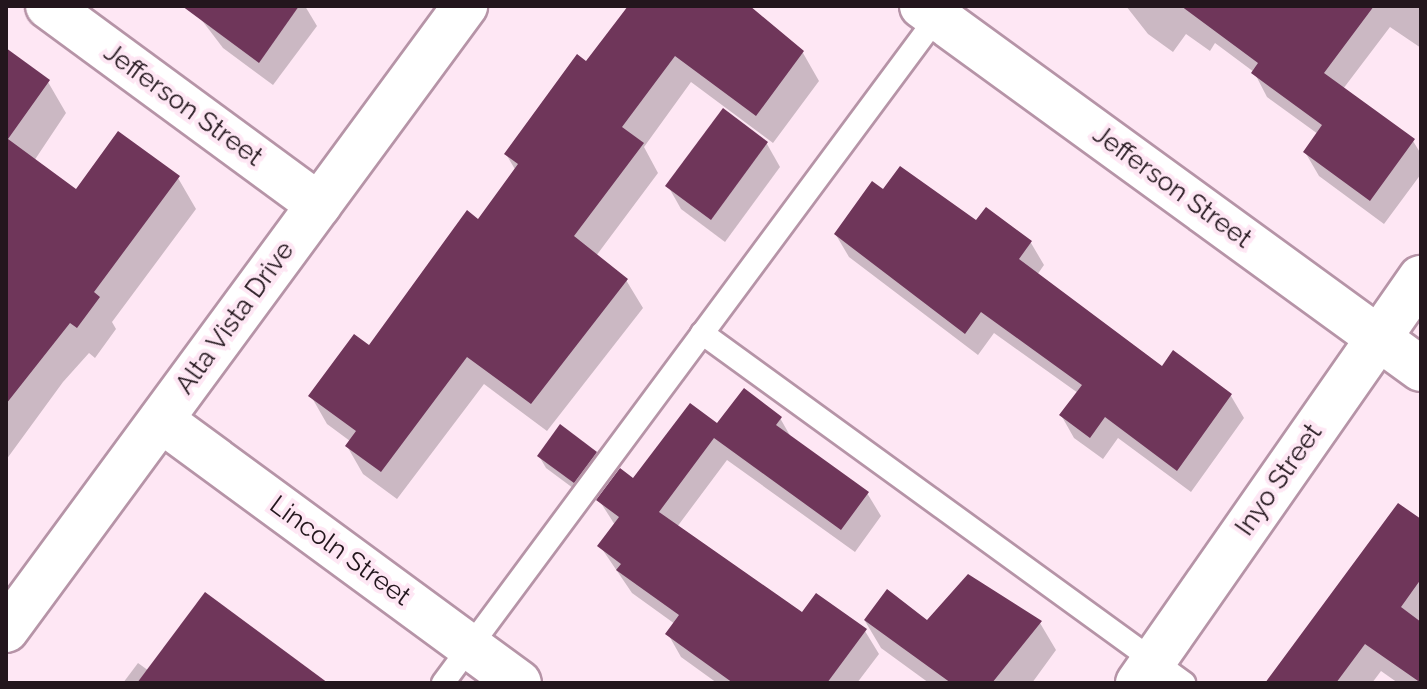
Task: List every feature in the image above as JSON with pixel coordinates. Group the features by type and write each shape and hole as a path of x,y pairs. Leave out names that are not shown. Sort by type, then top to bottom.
{"street":[{"name":"Jefferson Street","path":"48,6 319,205"},
{"name":"Alta Vista Drive","path":"6,630 465,6"},
{"name":"Jefferson Street","path":"935,10 1421,369"},
{"name":"Inyo Street","path":"1159,676 1378,337 1421,278"},
{"name":"Lincoln Street","path":"161,420 519,683"}],"lane":[{"path":"443,683 702,333 935,10"},
{"path":"702,333 1159,676"}],"building":[{"path":"182,6 299,6 259,63"},
{"path":"628,6 750,6 804,51 756,116 675,56 622,127 644,143 574,236 628,279 531,404 467,357 381,472 345,446 356,431 308,396 354,334 369,345 467,210 478,219 518,164 504,154 577,54 586,61"},
{"path":"1181,6 1374,6 1324,73 1415,139 1370,201 1303,152 1322,125 1251,73 1258,63"},
{"path":"6,48 50,80 8,139 76,189 118,131 180,176 94,292 100,297 77,328 70,323 6,404"},
{"path":"723,108 768,142 711,220 665,186"},
{"path":"900,166 976,220 986,207 1032,241 1019,259 1162,366 1173,350 1232,394 1177,471 1105,417 1090,438 1059,415 1082,385 981,312 965,334 834,234 872,181 883,189"},
{"path":"744,388 782,417 776,425 869,492 841,530 714,438 659,512 802,612 816,593 867,629 827,683 733,683 665,634 679,615 616,570 621,564 597,546 619,517 596,500 620,468 633,478 690,403 717,423"},
{"path":"560,424 597,452 574,483 537,456"},
{"path":"1398,503 1421,519 1421,579 1401,607 1421,622 1421,683 1365,644 1336,683 1265,683"},
{"path":"968,574 1042,621 992,683 951,683 864,620 887,589 927,620"},
{"path":"205,592 328,683 137,683"}]}
